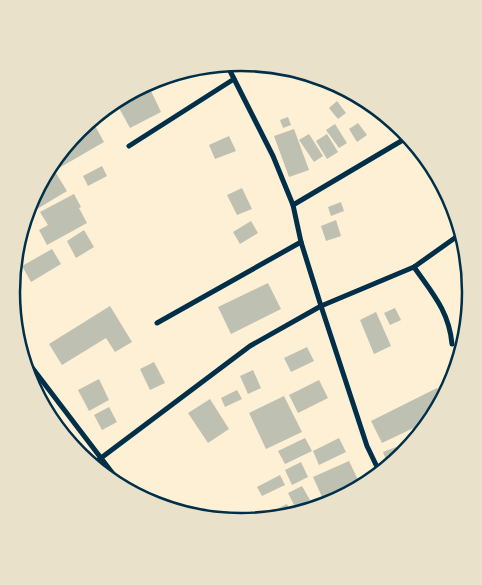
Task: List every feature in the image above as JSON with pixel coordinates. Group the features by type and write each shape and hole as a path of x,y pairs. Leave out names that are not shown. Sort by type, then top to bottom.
{"street":[{"path":"230,72 273,156 293,205 301,242 321,306 367,446 377,467"},
{"path":"129,146 234,80"},
{"path":"293,205 401,141"},
{"path":"97,461 250,346 321,306 414,267 455,238"},
{"path":"157,323 301,242"},
{"path":"414,267 442,307 451,328 452,344"},
{"path":"35,371 112,472"}],"building":[{"path":"151,91 161,112 130,128 119,108"},
{"path":"337,101 346,113 338,119 329,108"},
{"path":"288,117 291,125 283,128 280,120"},
{"path":"358,123 367,135 357,142 349,129"},
{"path":"335,124 347,143 339,148 326,130"},
{"path":"95,126 104,142 59,168 75,147"},
{"path":"294,129 309,170 289,177 274,136"},
{"path":"309,134 323,156 314,162 299,140"},
{"path":"327,134 338,152 327,159 316,141"},
{"path":"229,136 236,151 215,159 209,145"},
{"path":"102,166 107,176 88,186 83,176"},
{"path":"56,172 67,191 36,209"},
{"path":"242,188 252,209 237,215 227,195"},
{"path":"74,194 87,223 47,245 39,230 48,225 40,212"},
{"path":"341,202 344,211 331,216 328,207"},
{"path":"336,220 341,236 326,241 321,226"},
{"path":"251,221 258,233 240,244 233,232"},
{"path":"84,230 94,247 76,258 67,241"},
{"path":"52,249 61,264 31,282 22,266"},
{"path":"268,283 281,309 231,334 218,307"},
{"path":"110,306 132,342 115,352 106,338 62,365 49,344"},
{"path":"395,308 401,320 390,325 384,313"},
{"path":"376,312 391,346 374,354 360,320"},
{"path":"307,347 314,361 291,372 284,358"},
{"path":"154,362 165,383 150,390 140,369"},
{"path":"253,370 261,388 248,394 240,376"},
{"path":"99,379 109,400 89,411 78,390"},
{"path":"319,380 328,398 298,413 289,395"},
{"path":"437,388 438,391 416,427 382,443 371,421"},
{"path":"237,390 242,399 225,407 221,398"},
{"path":"284,396 302,432 266,449 249,413"},
{"path":"210,399 229,429 208,443 188,413"},
{"path":"109,407 117,422 102,430 94,415"},
{"path":"305,438 312,451 285,464 278,451"},
{"path":"339,438 346,452 319,465 313,451"},
{"path":"400,445 386,460 383,452"},
{"path":"349,461 358,480 323,498 313,477"},
{"path":"301,462 308,477 292,485 285,470"},
{"path":"280,475 285,485 262,496 257,487"},
{"path":"302,486 310,500 295,507 288,493"},
{"path":"287,504 289,508 284,509 272,512"}]}
